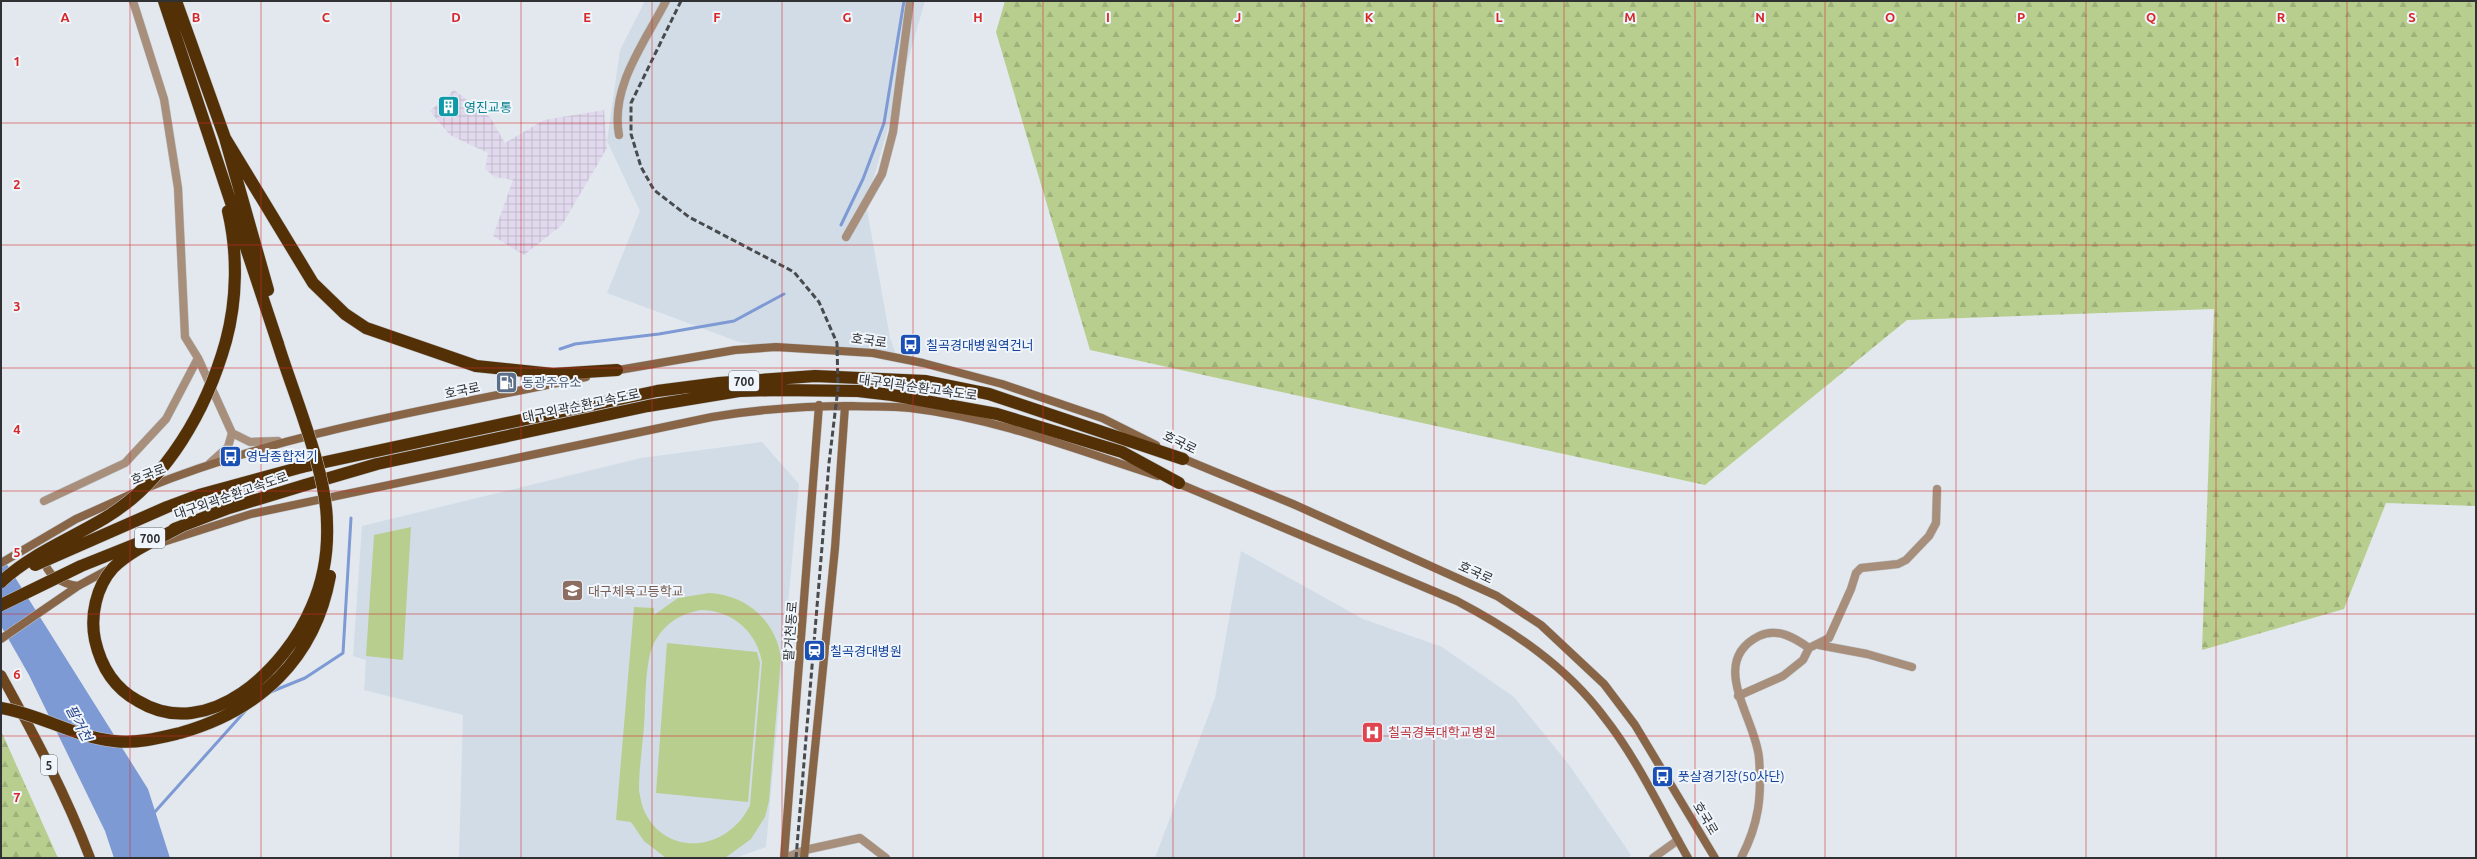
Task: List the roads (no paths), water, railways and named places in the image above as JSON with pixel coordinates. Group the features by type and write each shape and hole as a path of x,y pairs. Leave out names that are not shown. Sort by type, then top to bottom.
{"highway":[{"path":"1,708 83,736 116,741 155,740 192,730 228,716 271,685 295,662 310,637 323,608 334,542 333,514 318,443 281,344 164,1"},
{"path":"176,1 225,138 281,344 315,458 326,507 327,540 320,586 312,606 295,639 271,668 237,696 218,706 190,713 164,711 151,708 124,692 102,665 94,630 93,617 98,596 113,569 122,560 182,526"},
{"path":"1,582 18,567 106,518 140,492 159,472 193,422 205,400 226,341 234,302 233,246 229,216 209,134"},
{"path":"225,138 313,283 345,314 366,328 476,366 552,374 617,370"},
{"name":"대구외곽순환고속도로","path":"1,582 98,535 199,495 302,467 657,391 719,383 815,376 925,380 989,394 1183,459"},
{"name":"대구외곽순환고속도로","path":"1,605 105,555 229,508 377,464 648,406 739,391 858,391 892,395 996,414 1122,452 1179,483"}],"main road":[{"name":"호국로","path":"1,563 56,530 108,503 204,468 297,439 617,370 704,353 776,348 873,353 922,363 1002,384 1102,418 1183,459 1293,504 1497,596 1541,625 1604,684 1635,725 1715,858"},
{"path":"1,639 78,586 155,544 251,514 712,417 748,411 819,405 910,408 962,417 1008,428 1179,483 1236,510 1457,601 1498,622 1578,685 1605,717 1662,809 1688,858"},
{"name":"팔거천동로","path":"784,858 819,405"},
{"path":"804,854 835,555 845,406"},
{"path":"56,530 46,550 47,563 55,578 63,584 78,586"},
{"name":"5","path":"1,675 33,733 75,817 90,858"}],"street":[{"path":"133,1 164,99 178,188 185,338 198,358 232,433 250,442 297,439"},
{"path":"618,135 616,123 622,87 666,1"},
{"path":"846,237 882,174 893,132 910,1"},
{"path":"44,500 124,463 166,419 198,358"},
{"path":"204,468 217,459 228,448 232,433"},
{"path":"1738,696 1783,676 1803,660 1809,648 1819,645 1829,638 1851,589 1856,573 1861,568 1898,564 1906,560 1929,536 1936,523 1937,489"},
{"path":"1741,858 1753,835 1758,813 1760,780 1759,756 1754,735 1738,696 1735,683 1739,654 1748,641 1763,634 1781,633 1795,638 1809,648"},
{"path":"1819,645 1867,654 1912,667"},
{"path":"784,858 804,854 860,838 886,858"},
{"path":"1653,858 1678,840"}],"water":[{"name":"팔거천","path":"1,555 148,789 170,858 114,858 105,831 29,675 1,626"}],"waterway":[{"path":"841,225 863,179 884,123 904,1"},
{"path":"560,349 575,344 659,334 734,321 784,294"},
{"path":"268,693 305,678 343,653 351,518"},
{"path":"153,814 247,709"}],"railway":[{"path":"681,1 631,103 631,134 641,167 654,190 689,217 794,272 819,302 837,343 838,388 829,463 796,858"}],"place":[{"name":"영진교통","path":"448,107"},
{"name":"칠곡경대병원역건너","path":"911,345"},
{"name":"동광주유소","path":"507,382"},
{"name":"영남종합전기","path":"230,456"},
{"name":"대구체육고등학교","path":"573,591"},
{"name":"칠곡경대병원","path":"814,651"},
{"name":"칠곡경북대학교병원","path":"1372,732"},
{"name":"풋살경기장(50사단)","path":"1663,776"}]}
